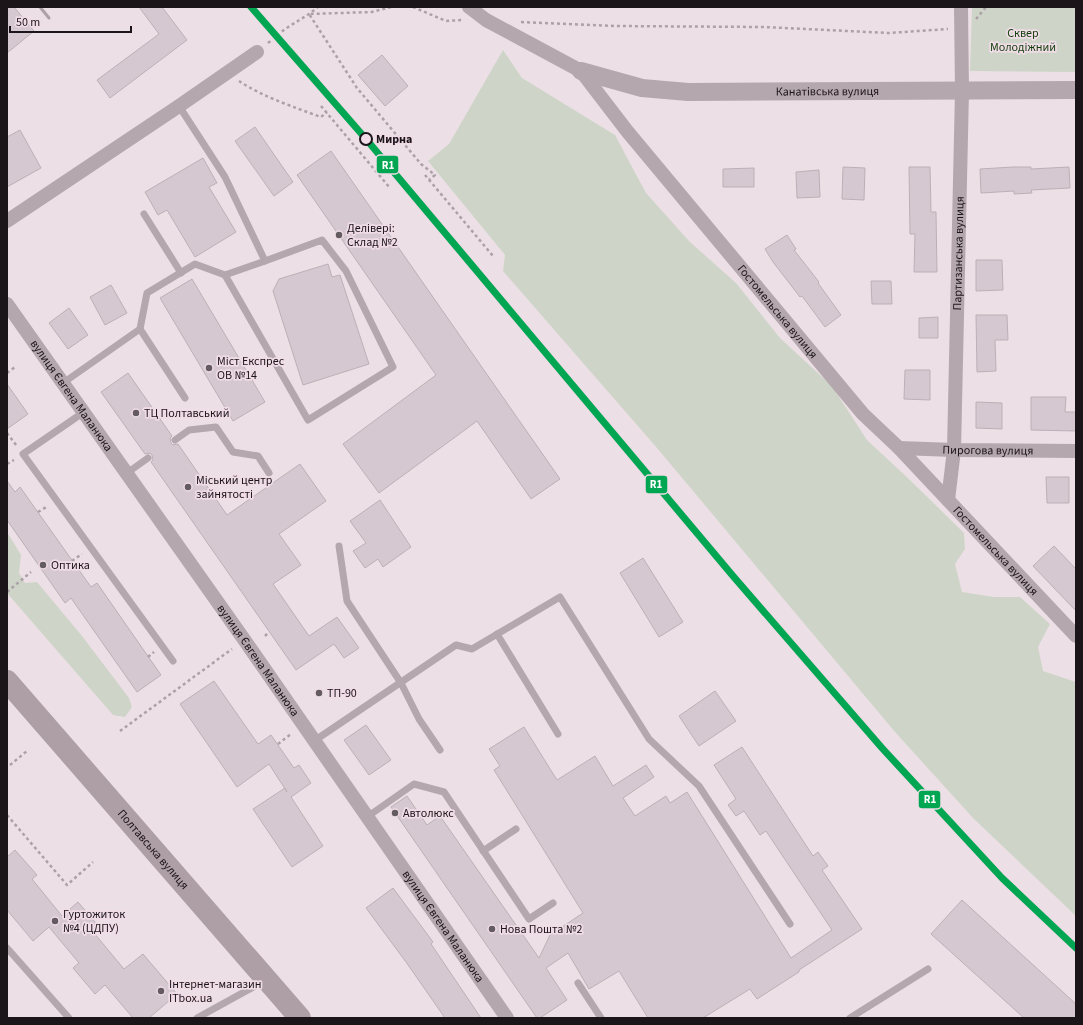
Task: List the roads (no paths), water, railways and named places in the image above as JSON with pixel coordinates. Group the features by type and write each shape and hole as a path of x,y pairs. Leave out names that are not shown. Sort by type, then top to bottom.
{"main road":[{"name":"Полтавська вулиця","path":"7,681 300,1018"}],"street":[{"name":"Гостомельська вулиця","path":"469,7 486,20 581,71 627,131 858,408 899,448 1076,636"},
{"name":"Партизанська вулиця","path":"948,500 954,450 962,91 961,7"},
{"path":"7,221 180,106 257,52"},
{"name":"Канатівська вулиця","path":"581,71 642,88 688,92 1076,90"},
{"name":"вулиця Євгена Маланюка","path":"7,304 508,1018"},
{"name":"Пирогова вулиця","path":"899,448 1076,451"}],"lane":[{"path":"180,106 225,177 265,261"},
{"path":"144,214 181,273"},
{"path":"63,383 140,329 147,293 195,264 225,275 322,240 346,271 393,367 308,420 225,275"},
{"path":"140,329 185,398"},
{"path":"84,412 23,454 173,661"},
{"path":"175,440 189,430 216,427 233,452 258,456 269,473"},
{"path":"127,473 148,458"},
{"path":"339,546 347,601 401,683 419,719 440,750"},
{"path":"314,741 456,645 472,649 560,598 649,739 700,786 790,924"},
{"path":"497,634 558,734"},
{"path":"366,817 414,784 444,792 529,919 553,903"},
{"path":"483,850 516,829"},
{"path":"7,948 69,1018"},
{"path":"850,1018 928,970"},
{"path":"197,1018 266,980"},
{"path":"578,983 601,1018"}],"railway":[{"path":"40,7 49,18"}],"place":[{"name":"Мирна","path":"366,139"},
{"name":"Делівері: Склад №2","path":"339,235"},
{"name":"Міст Експрес ОВ №14","path":"209,368"},
{"name":"ТЦ Полтавський","path":"136,413"},
{"name":"Міський центр зайнятості","path":"188,487"},
{"name":"Оптика","path":"43,565"},
{"name":"ТП-90","path":"319,693"},
{"name":"Автолюкс","path":"395,813"},
{"name":"Гуртожиток №4 (ЦДПУ)","path":"55,921"},
{"name":"Нова Пошта №2","path":"492,929"},
{"name":"Інтернет-магазин ITbox.ua","path":"161,991"}],"park label":[{"name":"Сквер Молодіжний","path":"1023,40"}]}
